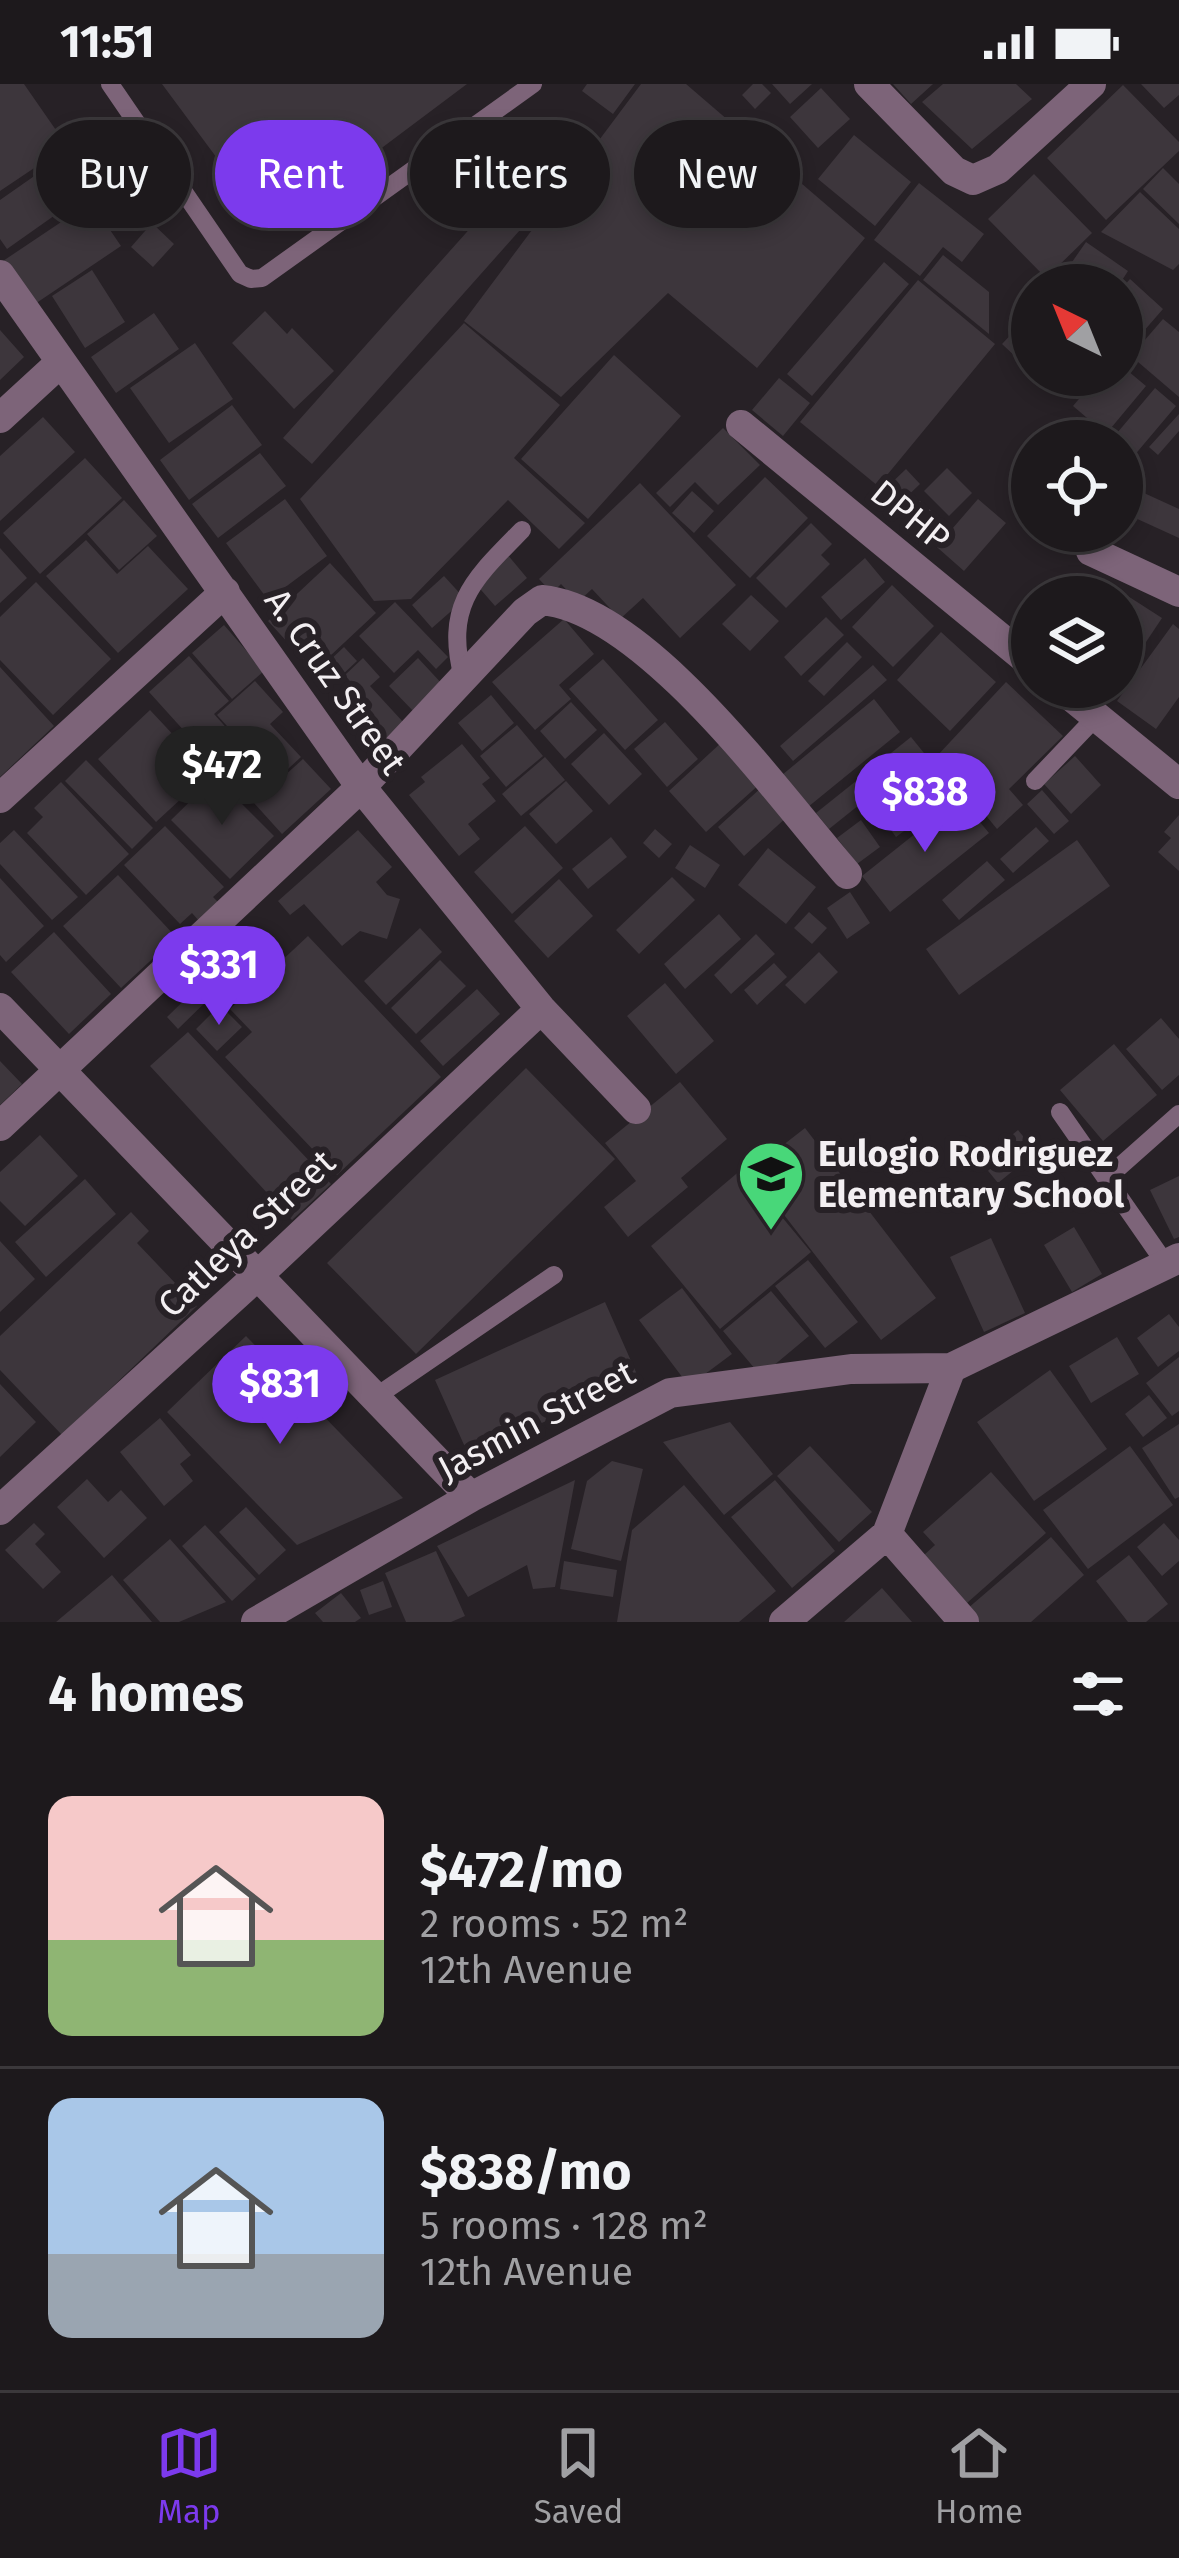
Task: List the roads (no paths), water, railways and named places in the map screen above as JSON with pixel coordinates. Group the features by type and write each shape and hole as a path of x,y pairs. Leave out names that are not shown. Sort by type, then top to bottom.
{"street":[{"path":"869,84 954,171 973,180 998,170 1091,84"},
{"name":"A. Cruz Street","path":"0,275 361,787 541,1009 636,1109"},
{"path":"0,418 62,362"},
{"name":"DPHP","path":"741,425 1011,647"},
{"path":"1093,552 1179,592"},
{"path":"0,798 226,592"},
{"path":"0,1126 361,787 542,600 580,608 689,689 847,874"},
{"path":"1085,708 1179,784"},
{"path":"0,1008 471,1497"},
{"name":"Catleya Street","path":"0,1510 541,1009"},
{"path":"784,1622 887,1534 951,1368 1172,1260"},
{"name":"Jasmin Street","path":"256,1622 471,1497 670,1393 850,1369 951,1368"},
{"path":"887,1534 964,1622"}],"lane":[{"path":"110,84 241,274 251,279 262,278 532,84"},
{"path":"463,678 456,639 470,586 522,530"},
{"path":"1035,781 1096,717"},
{"path":"1060,1112 1172,1260"},
{"path":"1108,1178 1179,1114"},
{"path":"374,1398 554,1275"}],"place":[{"name":"Eulogio Rodriguez Elementary School","path":"771,1233"}]}
